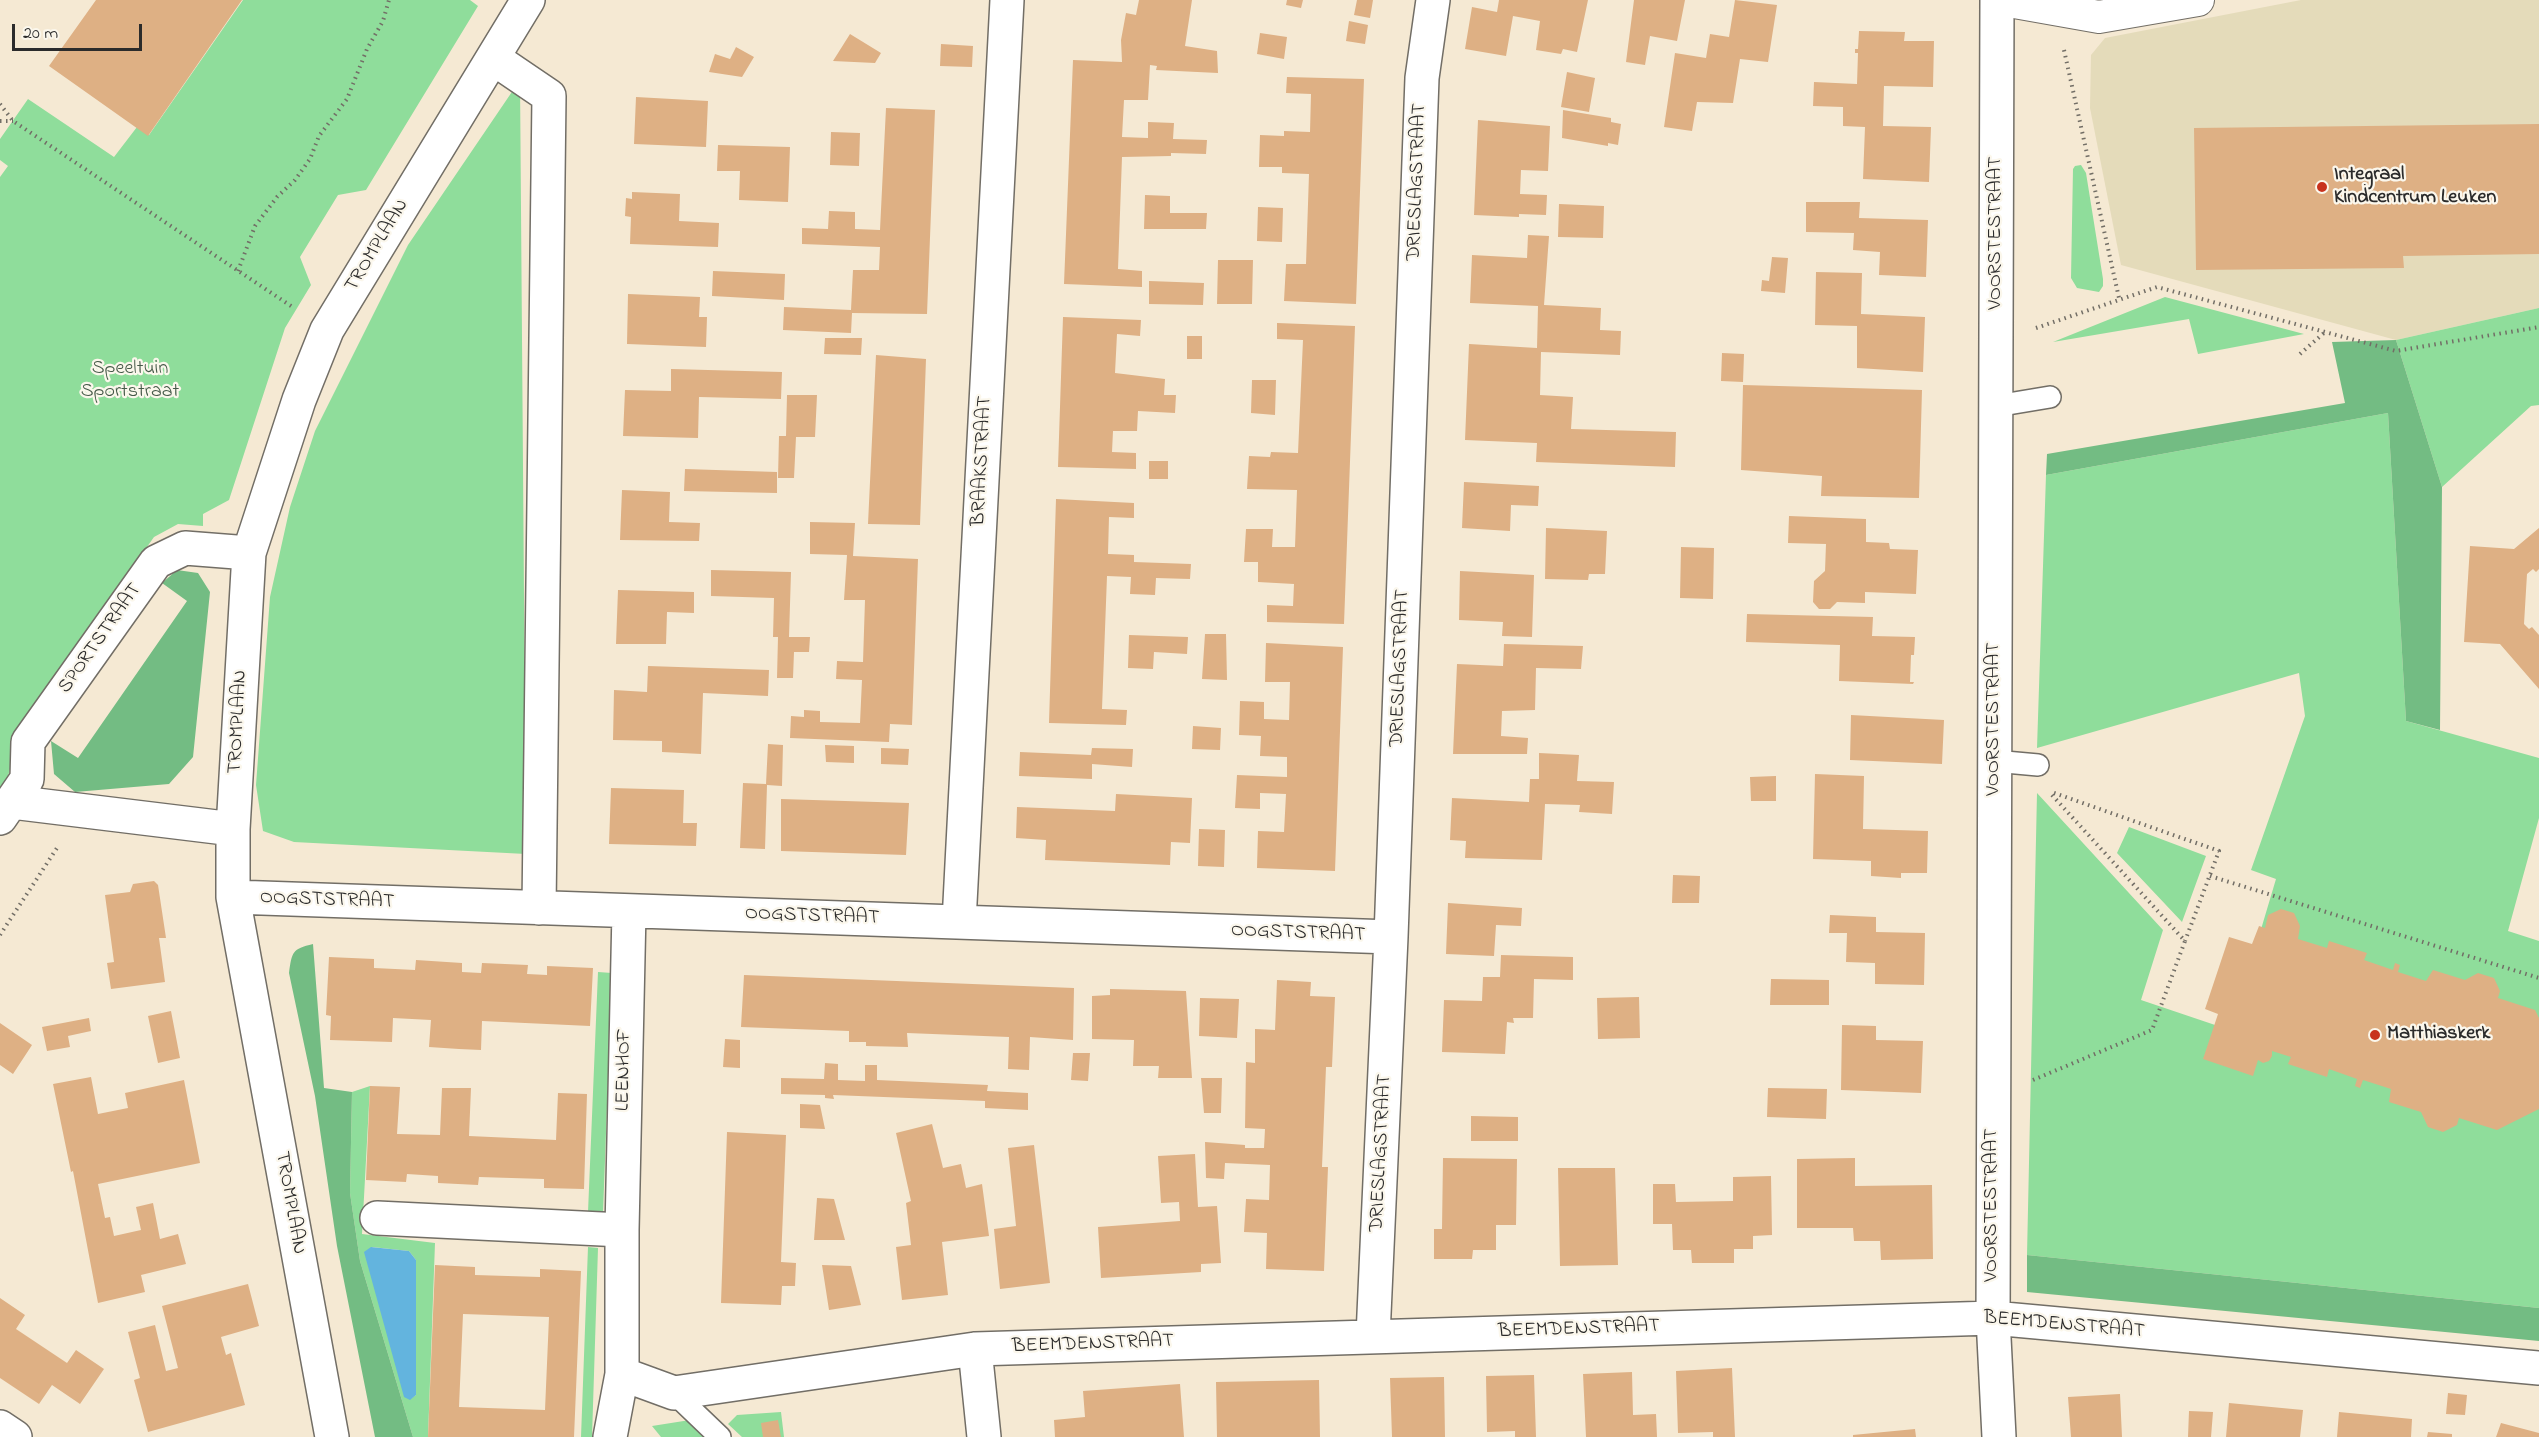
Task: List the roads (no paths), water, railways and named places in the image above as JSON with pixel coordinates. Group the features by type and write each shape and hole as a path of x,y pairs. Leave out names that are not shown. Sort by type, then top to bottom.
{"street":[{"name":"BRAAKSTRAAT","path":"959,922 1007,0"},
{"name":"DRIESLAGSTRAAT","path":"1373,1336 1391,937 1422,78 1432,0"},
{"name":"VOORSTESTRAAT","path":"1997,0 1993,1318 1999,1437"},
{"path":"2003,0 2099,17 2198,0"},
{"name":"TROMPLAAN","path":"332,1437 233,897 233,829 249,553 299,400 327,330 493,58 520,3"},
{"path":"493,58 549,96 539,908"},
{"name":"SPORTSTRAAT","path":"6,810 27,779 28,742 156,562 185,548 249,553"},
{"name":"SPORTSTRAAT","path":"6,810 83,810 233,829"},
{"name":"OOGSTSTRAAT","path":"233,897 1391,937"},
{"name":"LEENHOF","path":"610,1437 622,1374 622,1230 629,910"},
{"path":"377,1218 622,1230"},
{"name":"BEEMDENSTRAAT","path":"622,1374 674,1393 975,1348 1993,1318 2539,1368"},
{"path":"975,1348 984,1437"},
{"path":"0,1427 15,1437"}],"lane":[{"path":"1996,405 2050,397"},
{"path":"1995,761 2038,765"},
{"path":"674,1393 720,1437"}],"water":[{"path":"371,1247 409,1251 416,1260 416,1395 410,1400 404,1397 364,1252"}],"place":[{"name":"Integraal Kindcentrum Leuken","path":"2322,187"},
{"name":"Matthiaskerk","path":"2375,1035"}],"park label":[{"name":"Speeltuin Sportstraat","path":"130,382"}]}
